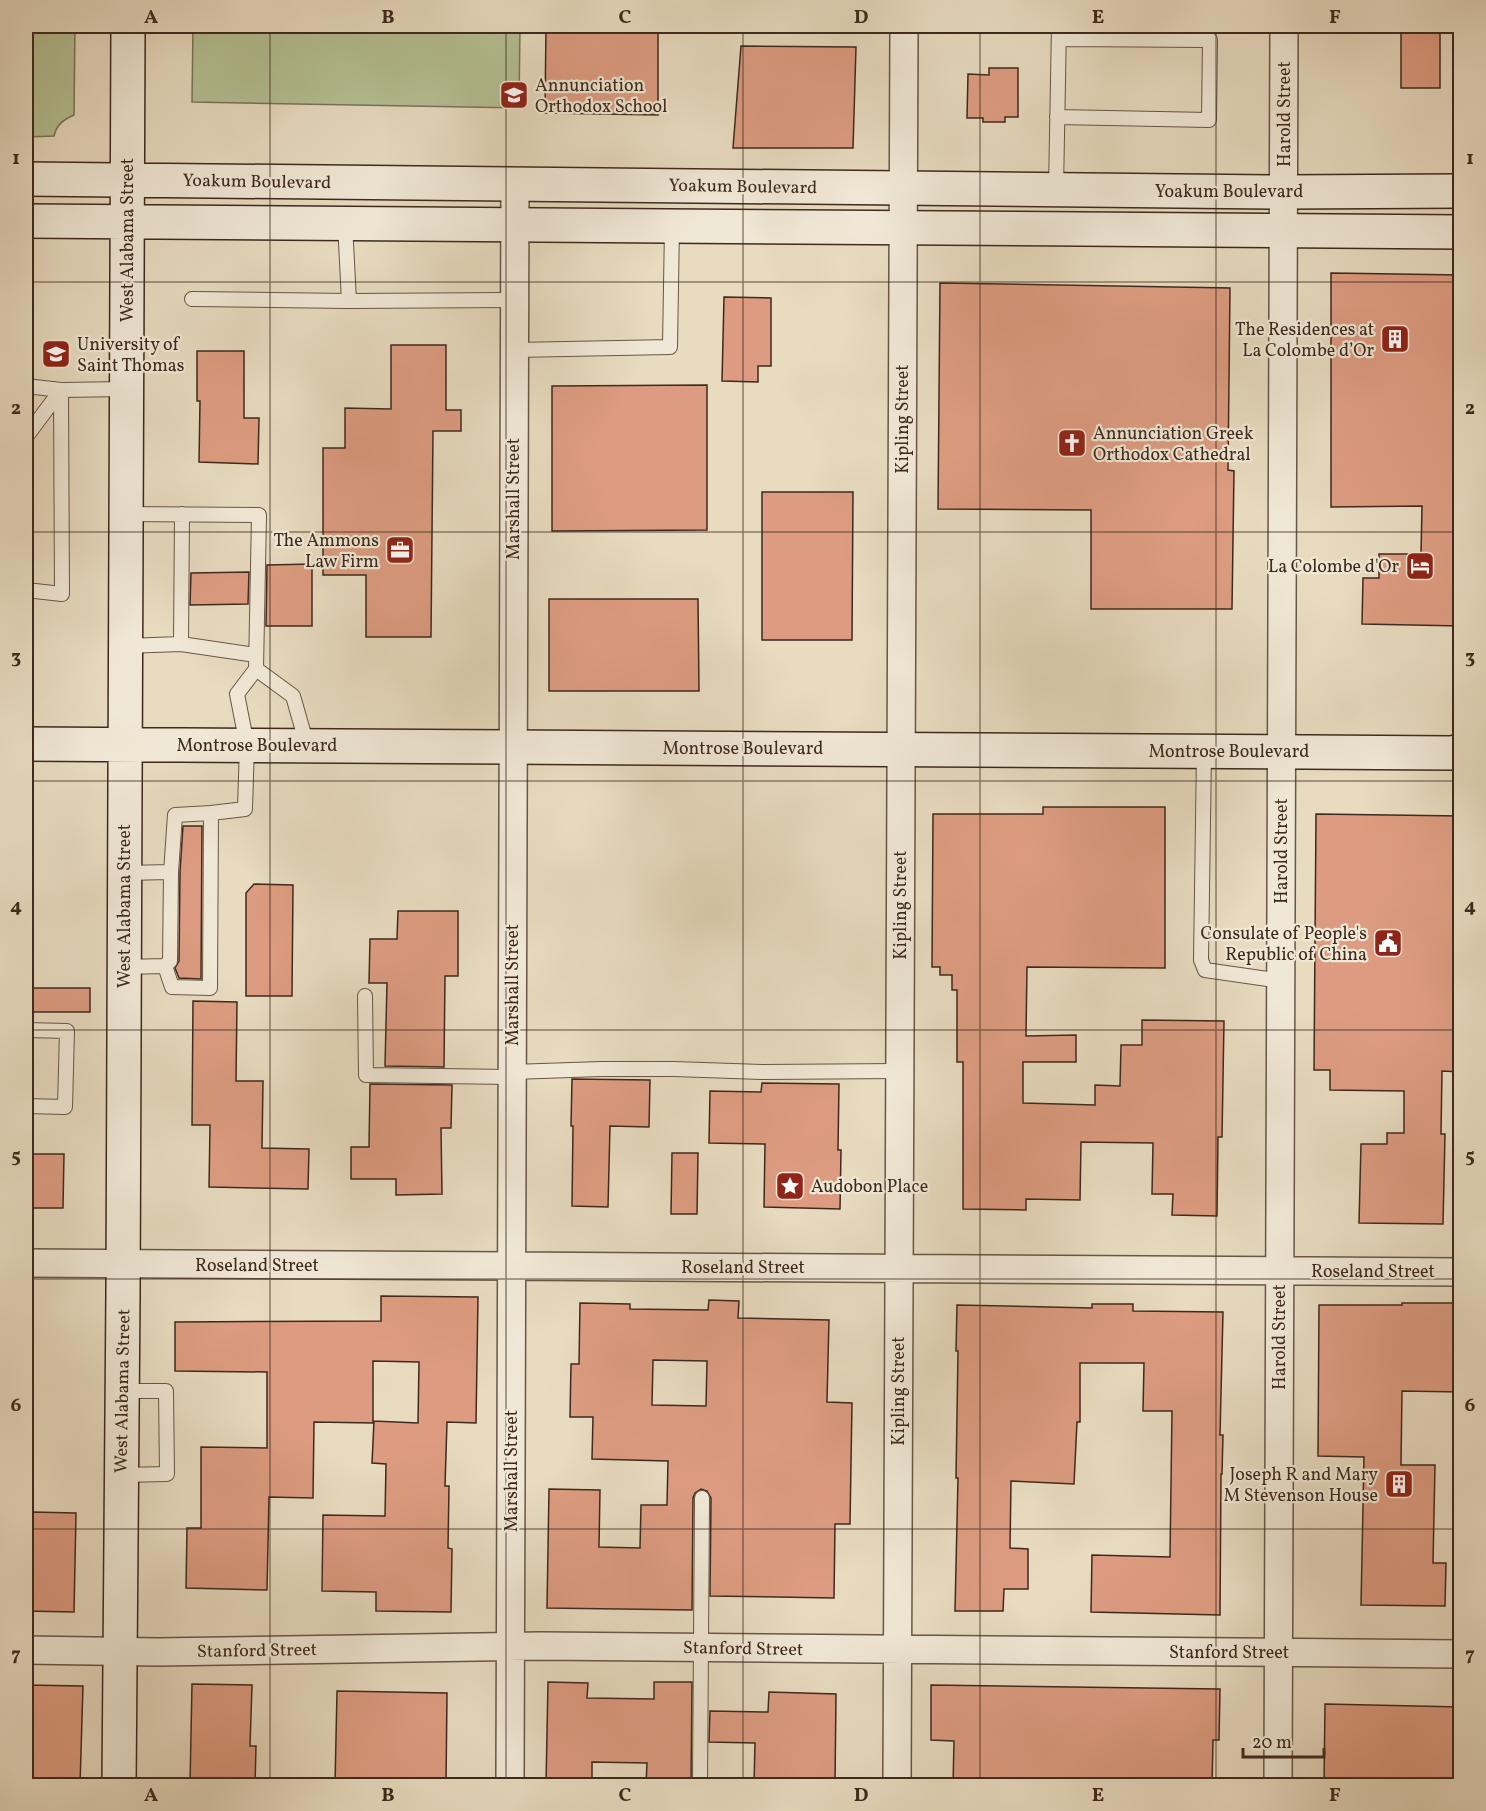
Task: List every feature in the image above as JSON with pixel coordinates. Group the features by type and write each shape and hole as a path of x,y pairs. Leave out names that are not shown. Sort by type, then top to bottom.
{"street":[{"name":"West Alabama Street","path":"119,1785 128,26"},
{"name":"Kipling Street","path":"897,1785 904,26"},
{"name":"Harold Street","path":"1278,1785 1284,26"},
{"name":"Yoakum Boulevard","path":"26,179 1461,192"},
{"name":"Marshall Street","path":"510,1785 515,184"},
{"path":"26,221 1461,232"},
{"name":"Montrose Boulevard","path":"26,744 1451,753 1461,751"},
{"name":"Roseland Street","path":"26,1263 1461,1272"},
{"name":"Stanford Street","path":"26,1650 701,1647 1461,1654"}],"lane":[{"path":"1056,189 1057,117 1059,32 1210,40 1209,120 1057,117"},
{"path":"345,224 349,301"},
{"path":"514,350 669,347 672,226"},
{"path":"192,299 514,300"},
{"path":"26,386 61,390 126,389"},
{"path":"26,437 61,390"},
{"path":"26,590 62,594 61,390"},
{"path":"124,967 165,966 170,961 171,872 175,815 245,809 247,745 237,694 256,662 259,515 125,514"},
{"path":"182,514 182,644"},
{"path":"125,646 182,644 256,662 293,696 307,746"},
{"path":"1204,751 1201,960 1205,970 1281,981"},
{"path":"165,966 172,987 210,988 211,813"},
{"path":"124,873 171,872"},
{"path":"365,996 366,1075 512,1075 601,1069 674,1068 762,1072 900,1071"},
{"path":"26,1030 67,1031 65,1107 26,1106"},
{"path":"121,1475 166,1474 166,1391 122,1391"},
{"path":"700,1785 702,1498"}],"green space":[{"path":"26,26 75,26 74,115 61,123 54,136 26,137"},
{"path":"193,26 520,26 519,108 192,102"}],"building":[{"path":"546,26 658,26 658,115 545,113"},
{"path":"1401,26 1440,26 1440,88 1401,88"},
{"path":"741,46 856,47 853,148 733,148"},
{"path":"989,68 1018,68 1018,117 1005,117 1005,122 983,122 983,118 967,118 968,74 989,75"},
{"name":"The Residences at La Colombe d’Or","path":"1331,273 1461,275 1461,626 1362,624 1363,578 1379,578 1379,554 1421,554 1422,506 1331,507"},
{"name":"Annunciation Greek Orthodox Cathedral","path":"940,283 1230,288 1228,470 1234,471 1232,609 1091,609 1091,510 938,509"},
{"path":"724,297 771,298 771,366 758,366 758,382 722,381"},
{"path":"391,345 446,345 446,410 461,410 461,431 433,431 431,637 366,637 366,575 323,575 323,448 345,448 345,408 391,409"},
{"path":"197,351 244,351 244,418 259,418 258,464 199,462 200,401 197,401"},
{"path":"707,385 707,530 552,531 552,386"},
{"path":"762,492 853,492 852,640 762,640"},
{"path":"312,564 312,626 266,626 267,565"},
{"path":"249,572 248,604 190,605 191,573"},
{"path":"549,599 698,599 699,691 549,691"},
{"path":"1043,807 1165,807 1165,968 1027,967 1026,1036 1076,1035 1076,1062 1023,1062 1023,1103 1095,1105 1095,1085 1120,1086 1121,1045 1142,1045 1142,1020 1224,1021 1222,1137 1218,1137 1217,1216 1172,1215 1173,1194 1152,1194 1153,1143 1081,1142 1080,1200 1026,1199 1026,1210 963,1209 963,1062 957,1062 957,990 952,990 952,975 940,975 940,967 932,967 933,814 1043,814"},
{"name":"Consulate of People's Republic of China","path":"1316,814 1461,816 1461,1072 1442,1071 1441,1134 1445,1134 1443,1224 1359,1223 1361,1144 1387,1144 1387,1133 1404,1133 1404,1091 1330,1090 1330,1070 1314,1070"},
{"path":"183,826 202,826 201,979 179,978 175,968 179,961"},
{"path":"254,884 293,885 292,996 246,996 246,893"},
{"path":"398,911 458,911 458,976 445,976 444,1067 385,1066 387,983 369,983 370,939 397,939"},
{"path":"26,988 90,988 90,1012 26,1012"},
{"path":"193,1001 237,1002 236,1081 263,1081 262,1148 309,1149 308,1189 209,1187 210,1125 192,1125"},
{"path":"572,1079 650,1080 649,1127 610,1126 608,1207 572,1206"},
{"path":"762,1083 839,1084 840,1209 764,1207 765,1144 709,1143 710,1091 761,1092"},
{"path":"370,1084 452,1085 451,1128 441,1128 442,1194 396,1195 396,1179 351,1179 351,1147 369,1147"},
{"path":"672,1153 698,1153 697,1214 671,1214"},
{"path":"26,1154 64,1154 63,1208 26,1208"},
{"path":"381,1296 478,1297 476,1423 447,1422 445,1486 449,1486 448,1548 452,1549 451,1612 376,1611 376,1592 322,1591 323,1515 385,1516 386,1464 372,1463 374,1421 418,1423 419,1362 373,1361 373,1423 314,1422 313,1498 269,1497 267,1590 186,1588 187,1528 201,1528 201,1447 267,1448 267,1372 175,1371 175,1322 381,1321"},
{"path":"709,1300 739,1301 738,1318 829,1320 827,1402 852,1403 850,1524 835,1524 834,1598 710,1596 711,1498 707,1491 701,1489 695,1493 693,1498 692,1610 547,1608 549,1489 600,1490 599,1547 640,1548 641,1505 667,1505 668,1461 592,1459 593,1417 570,1417 571,1364 579,1364 580,1303 630,1304 630,1309 708,1310","holes":["653,1360 707,1361 706,1406 652,1405"]},
{"path":"1402,1303 1461,1303 1461,1392 1402,1391 1401,1465 1435,1465 1433,1563 1446,1563 1445,1606 1361,1605 1364,1457 1318,1456 1319,1305 1402,1305"},
{"path":"1092,1304 1133,1304 1133,1311 1223,1312 1220,1615 1091,1612 1092,1555 1170,1557 1172,1411 1143,1411 1144,1363 1080,1363 1080,1422 1077,1422 1074,1484 1011,1481 1010,1548 1028,1549 1028,1589 1004,1589 1003,1611 955,1611 958,1478 956,1478 957,1305 1092,1308"},
{"path":"31,1512 76,1513 74,1612 26,1611 26,1533 31,1533"},
{"path":"548,1682 588,1683 587,1698 654,1699 654,1682 692,1682 691,1785 646,1785 647,1763 592,1762 592,1785 546,1785"},
{"path":"192,1684 252,1685 250,1746 256,1746 255,1785 190,1785"},
{"path":"26,1685 83,1686 80,1785 26,1785"},
{"path":"931,1685 1220,1689 1219,1740 1213,1740 1212,1785 953,1785 954,1741 931,1740"},
{"path":"337,1691 447,1693 446,1785 335,1785"},
{"path":"769,1692 836,1694 835,1785 754,1785 755,1743 709,1742 710,1711 768,1712"},
{"path":"1325,1704 1461,1707 1461,1785 1324,1785"}],"place":[{"name":"Annunciation Orthodox School","path":"514,95"},
{"name":"The Residences at La Colombe d’Or","path":"1395,339"},
{"name":"University of Saint Thomas","path":"56,354"},
{"name":"Annunciation Greek Orthodox Cathedral","path":"1072,443"},
{"name":"The Ammons Law Firm","path":"400,550"},
{"name":"La Colombe d'Or","path":"1420,566"},
{"name":"Consulate of People's Republic of China","path":"1388,943"},
{"name":"Audobon Place","path":"790,1186"},
{"name":"Joseph R and Mary M Stevenson House","path":"1399,1484"}]}
